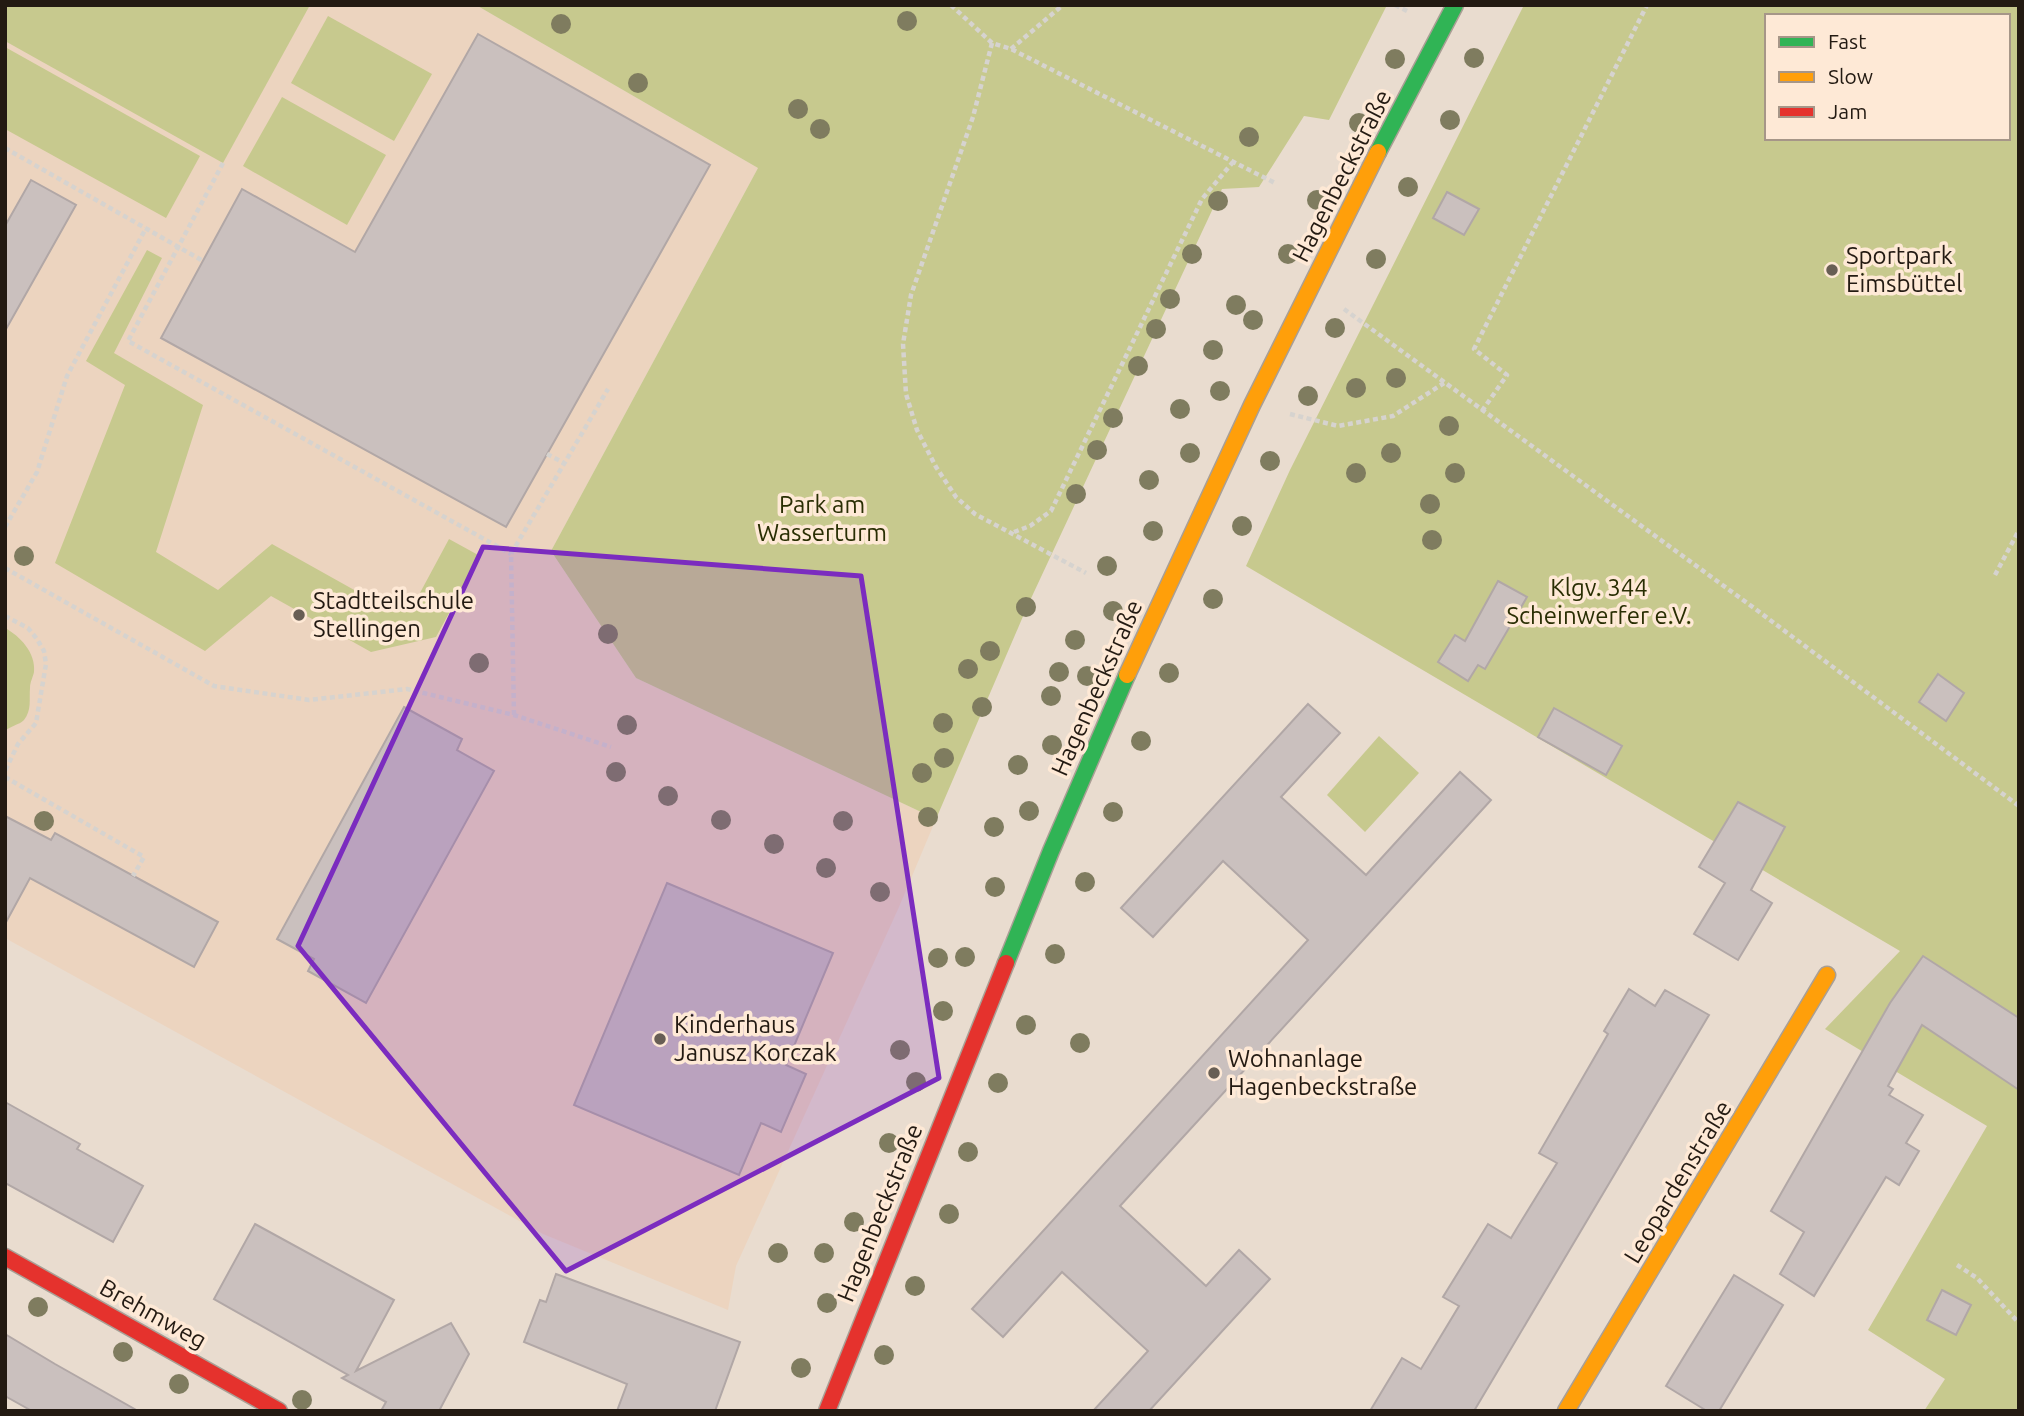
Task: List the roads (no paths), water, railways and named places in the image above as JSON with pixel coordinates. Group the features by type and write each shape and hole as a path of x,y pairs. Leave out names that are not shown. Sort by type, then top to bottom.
{"street":[{"name":"Hagenbeckstraße","path":"827,1411 1051,851 1132,662 1252,405 1455,5"},
{"name":"Leopardenstraße","path":"1566,1411 1828,975"},
{"name":"Brehmweg","path":"5,1257 279,1411"}],"place":[{"name":"Sportpark Eimsbüttel","path":"1832,270"},
{"name":"Stadtteilschule Stellingen","path":"299,615"},
{"name":"Kinderhaus Janusz Korczak","path":"660,1039"},
{"name":"Wohnanlage Hagenbeckstraße","path":"1214,1073"}],"park label":[{"name":"Park am Wasserturm","path":"822,519"},
{"name":"Klgv. 344 Scheinwerfer e.V.","path":"1599,602"}]}
